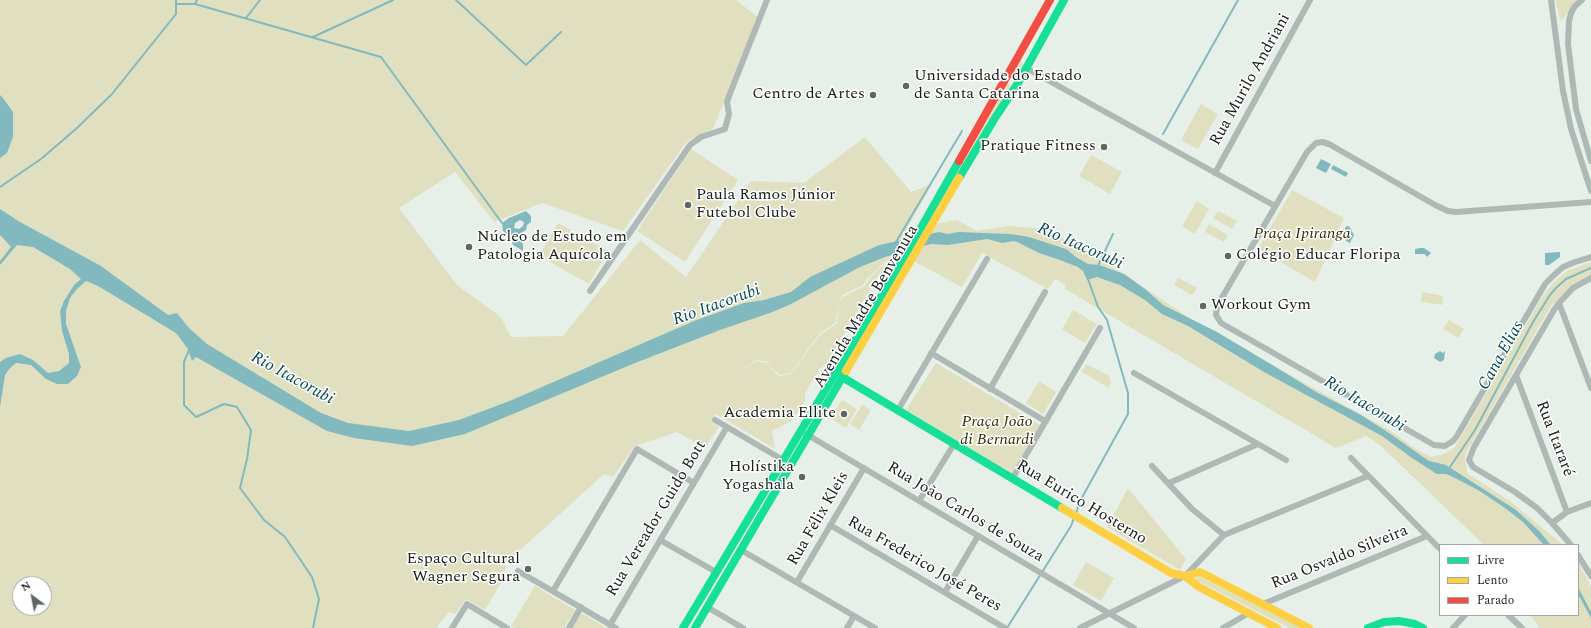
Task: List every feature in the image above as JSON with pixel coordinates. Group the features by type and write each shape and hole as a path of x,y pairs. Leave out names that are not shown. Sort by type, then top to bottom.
{"main road":[{"name":"Avenida Madre Benvenuta","path":"683,628 896,270 1050,0"},
{"name":"Avenida Madre Benvenuta","path":"695,628 842,376 995,118 1014,89 1064,0"},
{"path":"1024,46 1024,64 1026,68"},
{"path":"1005,78 1010,81 1014,89"},
{"name":"Rua Eurico Hosterno","path":"835,371 1074,516 1171,572 1185,576"},
{"path":"1185,576 1200,572 1309,628"},
{"path":"1185,576 1199,588 1276,628"},
{"path":"1368,628 1384,622 1399,621 1415,624 1423,628"}],"street":[{"path":"590,291 690,145 700,137 725,129 729,114 727,102 728,96 767,0"},
{"name":"Rua Murilo Andriani","path":"1215,173 1310,0"},
{"path":"1551,0 1569,122 1576,149 1591,191"},
{"path":"1582,0 1575,6 1571,13 1568,34 1569,55 1576,109 1591,161"},
{"path":"1026,68 1275,206"},
{"path":"1591,202 1456,212 1448,211 1431,203 1329,144 1322,142 1316,143 1311,146 1275,206 1217,306 1216,311 1218,319 1221,323 1434,445 1445,446 1453,441 1457,436 1545,284 1563,267 1591,257"},
{"path":"898,410 987,259"},
{"path":"1570,544 1537,508 1515,492 1473,467 1470,460 1474,447 1559,303 1573,288 1591,278"},
{"path":"990,388 1045,292"},
{"path":"1559,303 1591,388"},
{"path":"1012,479 1100,328"},
{"path":"931,353 1045,422"},
{"path":"1134,373 1286,460"},
{"name":"Rua Itararé","path":"1516,375 1567,512"},
{"path":"715,420 783,460"},
{"name":"Rua Vereador Guido Bott","path":"613,626 660,540 727,427"},
{"name":"Rua João Carlos de Souza","path":"800,430 1134,628"},
{"path":"919,501 954,444"},
{"path":"1169,484 1258,444"},
{"path":"553,591 637,449 694,483"},
{"path":"1351,458 1439,547"},
{"path":"1152,466 1192,508 1224,536"},
{"name":"Rua Félix Kleis","path":"797,582 864,468"},
{"path":"1080,628 1185,576 1224,536 1368,476"},
{"path":"1552,523 1567,512 1591,503"},
{"name":"Rua Frederico José Peres","path":"830,525 1004,627"},
{"path":"945,592 978,536"},
{"name":"Rua Osvaldo Silveira","path":"1263,604 1428,536"},
{"path":"660,540 716,572"},
{"path":"741,550 875,628"},
{"path":"1579,557 1591,576"},
{"path":"518,571 613,626"},
{"path":"452,628 467,604 507,628"},
{"path":"708,607 744,628"},
{"path":"569,628 581,608"},
{"path":"1223,628 1249,614"},
{"path":"847,628 854,616"},
{"path":"1453,628 1464,616"},
{"path":"1509,616 1522,628"}],"green space":[{"path":"0,0 736,0 758,17 713,129 687,141 623,231 542,203 494,222 455,172 399,208 457,285 501,317 511,337 563,336 640,240 686,277 751,181 804,183 865,137 911,192 932,184 906,230 926,226 1008,82 1011,86 929,225 957,220 977,231 1007,226 1034,228 1053,233 1124,274 1197,323 1391,431 1416,449 1431,457 1444,454 1455,447 1544,294 1554,282 1567,271 1591,262 1591,276 1574,284 1551,306 1466,453 1465,458 1467,473 1511,502 1562,544 1483,544 1381,446 1366,436 1336,448 1065,289 1066,285 1055,279 1048,289 982,253 962,287 915,262 894,257 888,266 881,271 826,364 820,368 805,393 805,401 792,421 772,431 775,449 716,414 711,421 719,427 705,448 677,432 635,446 613,477 604,474 505,564 505,576 485,610 466,599 455,614 449,612 436,628 0,628","holes":["889,258 886,264 878,269 863,287 845,296 838,302 844,294 862,286 867,279","838,305 839,313 836,324 820,335 791,374 779,376 770,368 768,363 756,361 731,379 756,360 768,362 771,368 780,375 791,373 819,334 835,323 838,313"]},
{"path":"1555,0 1578,0 1561,21"},
{"path":"1021,58 1023,68 1015,81 1011,77"},
{"path":"1201,104 1218,114 1198,149 1181,140"},
{"name":"Paula Ramos Júnior Futebol Clube","path":"691,149 738,180 685,262 637,231"},
{"path":"1091,155 1122,172 1110,194 1079,176"},
{"name":"Praça Ipiranga","path":"1292,190 1344,218 1315,282 1258,249"},
{"path":"1197,201 1209,209 1195,234 1182,226"},
{"path":"1218,211 1237,221 1232,229 1213,218"},
{"path":"558,223 608,251 589,284 539,256"},
{"path":"1209,224 1228,235 1224,242 1205,232"},
{"path":"1178,278 1197,288 1192,295 1174,285"},
{"path":"1422,292 1443,296 1442,305 1421,302"},
{"path":"1073,310 1097,324 1085,343 1062,329"},
{"path":"1449,320 1464,329 1458,338 1443,329"},
{"name":"Praça João di Bernardi","path":"936,363 1040,425 1011,474 906,410"},
{"path":"1086,364 1109,376 1111,381 1109,388 1082,372"},
{"path":"1039,381 1056,392 1043,414 1026,403"},
{"name":"Academia Ellite","path":"842,400 857,409 846,428 830,418"},
{"name":"Academia Ellite","path":"862,405 871,410 859,430 850,424"},
{"path":"1128,488 1186,559 1180,570 1107,527"},
{"path":"1086,562 1114,578 1101,601 1073,585"},
{"path":"1579,564 1591,586 1591,628 1540,628 1531,616 1579,616"},
{"path":"1198,576 1301,628 1289,628 1196,580"},
{"path":"535,586 575,610 564,628 515,628 511,626"},
{"path":"581,613 607,628 572,628"}],"water":[{"path":"0,95 13,112 13,137 7,153 0,158"},
{"path":"1321,159 1331,164 1326,173 1316,168"},
{"path":"1333,165 1348,173 1346,177 1331,169"},
{"path":"0,209 20,222 101,266 168,315 177,313 189,328 207,344 321,413 348,423 409,431 459,420 512,400 694,321 744,303 764,300 791,292 810,277 879,245 939,232 948,234 958,232 1011,234 1029,237 1066,249 1088,264 1099,265 1124,274 1145,289 1163,305 1217,332 1316,392 1361,415 1429,461 1446,465 1516,510 1539,531 1550,544 1543,544 1523,522 1478,490 1446,474 1437,474 1382,436 1264,372 1188,326 1162,314 1145,300 1120,285 1097,277 1087,280 1083,271 1078,267 1039,253 1013,241 1002,243 987,239 948,245 931,244 885,257 860,267 789,305 770,313 720,330 635,363 465,434 412,446 354,438 327,431 196,357 192,361 188,349 176,333 98,286 86,281 70,298 66,311 66,324 81,367 77,376 68,384 57,384 46,379 31,365 16,363 5,375 0,407 0,362 6,358 20,354 33,360 48,373 59,371 69,363 69,354 62,331 60,311 64,301 74,285 81,279 70,269 33,247 17,245 0,265 0,261 11,247 0,235"},
{"path":"526,211 531,216 531,222 527,225 526,230 521,233 519,240 523,244 523,251 513,245 511,239 503,231 502,223 509,218","holes":["520,220 524,222 523,226 519,229 514,228 515,223"]},
{"path":"1349,226 1354,235 1350,243 1346,241 1345,227"},
{"path":"1424,248 1431,253 1427,257 1425,254 1415,254 1415,249"},
{"path":"1560,252 1560,257 1549,265 1545,265 1545,253"},
{"path":"1440,351 1443,353 1445,351 1444,360 1440,362 1434,358 1435,354"},
{"path":"1579,589 1591,612 1591,618 1579,596"}],"waterway":[{"path":"0,187 41,159 77,128 112,94 176,14 176,0"},
{"path":"177,4 195,4 197,0"},
{"path":"246,18 260,0"},
{"path":"313,37 393,0"},
{"path":"456,0 526,65 561,32"},
{"path":"1163,134 1238,0"},
{"path":"195,4 381,57 502,223"},
{"path":"896,242 962,131"},
{"name":"Rio Itacorubi","path":"1097,268 1113,234"},
{"name":"Cana Elias","path":"1448,470 1475,430 1533,322 1550,295 1566,279 1591,268"},
{"path":"1076,514 1079,503 1128,414 1128,393 1107,320 1098,307 1088,279"},
{"path":"189,350 184,362 184,405 196,417 224,404 237,407 251,430 247,459 240,488 264,520 285,537 312,577 319,599 313,628"},
{"path":"1007,628 1071,526 1074,518"}],"traffic: fast":[{"path":"959,178 1018,83 1064,0"},
{"path":"683,628 897,270 959,161"},
{"path":"695,628 846,371"},
{"path":"842,377 1062,508"},
{"path":"1368,628 1384,622 1399,621 1415,624 1423,628"}],"traffic: slow":[{"path":"846,371 959,178"},
{"path":"1062,508 1171,573 1185,576 1199,587 1277,628"},
{"path":"1185,576 1200,572 1309,628"}],"traffic: jam":[{"path":"959,161 1050,0"}],"place":[{"name":"Universidade do Estado de Santa Catarina","path":"906,86"},
{"name":"Centro de Artes","path":"873,95"},
{"name":"Pratique Fitness","path":"1104,147"},
{"name":"Paula Ramos Júnior Futebol Clube","path":"688,205"},
{"name":"Núcleo de Estudo em Patologia Aquícola","path":"469,247"},
{"name":"Colégio Educar Floripa","path":"1228,256"},
{"name":"Workout Gym","path":"1203,306"},
{"name":"Academia Ellite","path":"844,414"},
{"name":"Holístika Yogashala","path":"802,477"},
{"name":"Espaço Cultural Wagner Segura","path":"528,569"}]}
